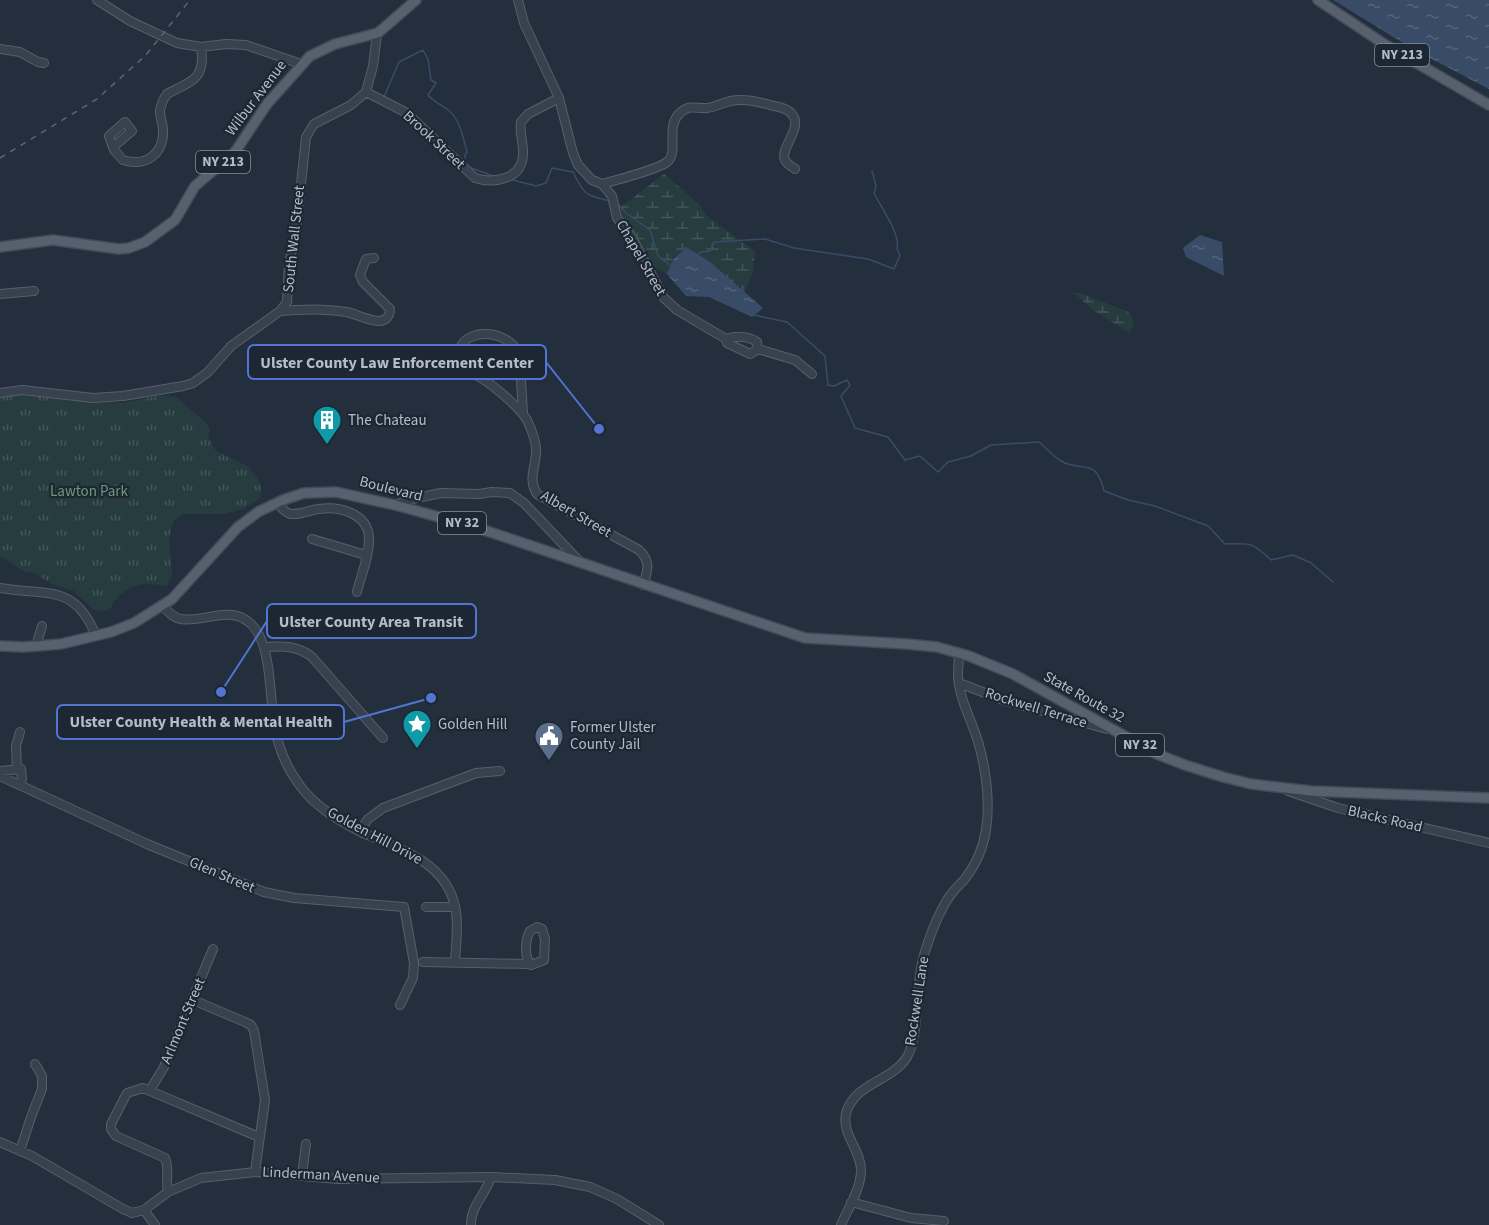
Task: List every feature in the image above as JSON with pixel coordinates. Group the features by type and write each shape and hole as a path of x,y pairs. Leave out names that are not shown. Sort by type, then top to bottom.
{"main road":[{"name":"Wilbur Avenue","path":"0,247 53,240 119,249 145,242 175,220 195,186 235,152 267,105 301,64 323,48 377,34 416,0"},
{"name":"NY 213","path":"1318,0 1393,50 1489,105"},
{"name":"Boulevard","path":"0,646 62,644 96,636 134,623 172,599 238,527 258,512 304,493 336,492 475,527 805,638 877,642"},
{"name":"State Route 32","path":"877,642 937,647 988,663 1013,674 1157,754 1185,765 1251,784 1284,789 1489,798"}],"street":[{"path":"97,0 130,21 177,43 201,47 226,44 246,45 301,64"},
{"name":"Chapel Street","path":"518,0 524,23 560,98 578,165 592,180 602,184 612,196 617,218 630,234 664,298 678,310 726,339 735,337 754,340 757,342 758,349 795,360 812,374"},
{"path":"366,92 373,66 377,34"},
{"path":"113,147 123,160 131,162 151,159 157,154 163,137 160,112 164,98 167,94 197,78 202,71 201,47"},
{"path":"0,49 20,52 44,63"},
{"name":"Brook Street","path":"366,92 407,113 475,178 485,181 502,179 515,172 522,161 520,128 523,119 560,98"},
{"name":"South Wall Street","path":"0,393 22,390 93,398 123,396 183,386 200,378 245,334 280,311 288,296 289,263 296,231 306,137 314,124 351,105 366,92"},
{"path":"602,184 667,162 673,148 672,124 677,116 686,109 695,106 705,108 744,99 779,107 793,115 795,129 784,156 785,161 795,170"},
{"path":"280,311 330,310 348,312 379,321 385,320 390,309 361,277 366,259 374,258"},
{"path":"0,294 34,291"},
{"name":"Albert Street","path":"523,413 521,380 513,346 500,336 488,333 472,335 466,339 460,350 460,358 465,367 496,388 528,420 536,449 531,480 537,494 639,550 647,560 648,567 643,585"},
{"path":"726,339 728,343 750,354 758,349"},
{"path":"395,505 441,493 510,493 524,503 582,564"},
{"path":"277,503 292,514 336,509 352,513 364,523 369,537 357,592"},
{"path":"312,539 366,555"},
{"path":"0,588 44,592 77,604 86,614 96,636"},
{"name":"Golden Hill Drive","path":"162,606 183,620 226,615 242,617 256,630 264,647 275,730 284,758 294,777 310,798 331,815 360,831 419,857 437,872 455,906 457,927 455,961"},
{"path":"36,646 42,626"},
{"path":"264,647 297,648 312,657 383,738"},
{"name":"Rockwell Lane","path":"841,1225 858,1186 861,1169 858,1154 845,1126 846,1112 856,1095 897,1069 909,1054 914,1034 920,974 925,952 944,905 972,870 984,837 987,814 981,757 959,683 959,653"},
{"name":"Rockwell Terrace","path":"959,683 1006,700 1114,731"},
{"path":"20,732 16,746 22,779 20,785"},
{"path":"0,771 19,769"},
{"path":"360,831 368,819 383,808 476,772 500,771"},
{"name":"Glen Street","path":"0,777 147,844 264,892 305,899 404,907 418,962"},
{"name":"Blacks Road","path":"1284,789 1338,808 1489,843"},
{"path":"426,908 455,906"},
{"path":"400,1005 418,962 455,961 536,965 544,960 545,939 540,927 530,931 528,935 527,960 529,964"},
{"name":"Arlmont Street","path":"150,1090 164,1067 213,949"},
{"path":"193,1000 252,1027 259,1054 265,1100 255,1172"},
{"path":"20,1151 42,1089 42,1076 36,1064"},
{"path":"168,1192 165,1184 167,1162 165,1158 117,1136 111,1129 111,1124 127,1093 143,1088 150,1090 174,1103 259,1137"},
{"path":"0,1142 51,1166 123,1209 132,1213 144,1210 155,1225"},
{"path":"302,1175 306,1144"},
{"name":"Linderman Avenue","path":"144,1210 168,1192 201,1178 255,1172 345,1179 491,1177 555,1180 590,1187 617,1198 660,1225"},
{"path":"471,1225 473,1210 486,1191 491,1177"},
{"path":"851,1202 911,1218 944,1221"}],"green space":[{"path":"664,174 698,203 707,216 755,251 753,273 744,292 712,264 686,247 672,260 667,274 650,265 636,236 617,210"},
{"path":"1074,293 1080,293 1129,312 1134,322 1130,333 1094,311"},
{"name":"Lawton Park","path":"17,394 72,401 122,403 162,395 176,397 207,424 210,429 208,437 216,451 247,466 258,479 262,491 260,498 243,509 223,514 183,514 173,522 169,537 172,577 166,586 147,584 135,586 120,596 109,610 97,611 74,591 54,585 34,573 25,572 0,556 0,396"}],"water":[{"path":"1333,0 1489,0 1489,89 1413,49"},
{"path":"1200,235 1222,242 1224,276 1186,257 1183,248"},
{"path":"686,247 710,262 763,308 752,317 709,297 686,296 667,274 672,261"}],"waterway":[{"path":"384,97 399,62 423,50 428,59 431,80 436,83 428,95 447,109 458,123 467,152 465,164"},
{"path":"469,167 493,176"},
{"path":"509,179 536,186 546,183 552,168 573,172 586,193 610,201"},
{"path":"699,254 710,251 714,242 765,239 794,248 868,259 894,269 900,255 896,236 874,193 876,186 872,171"},
{"path":"617,203 626,213 650,230 658,256 670,265"},
{"path":"754,315 787,322 825,356 828,385 834,386 847,380 850,385 841,396 855,428 888,437 905,460 920,456 938,472 948,462 971,456 991,445 1039,442 1061,461 1092,469 1101,480 1104,491 1128,500 1155,506 1208,526 1225,544 1251,545 1271,560 1293,555 1311,563 1333,582"}],"railway":[{"path":"0,158 97,99 145,56 190,0"}],"place":[{"name":"Ulster County Law Enforcement Center","path":"599,429"},
{"name":"The Chateau","path":"327,446"},
{"name":"Ulster County Area Transit","path":"221,692"},
{"name":"Ulster County Health & Mental Health","path":"431,698"},
{"name":"Golden Hill","path":"417,750"},
{"name":"Former Ulster County Jail","path":"549,762"}]}
